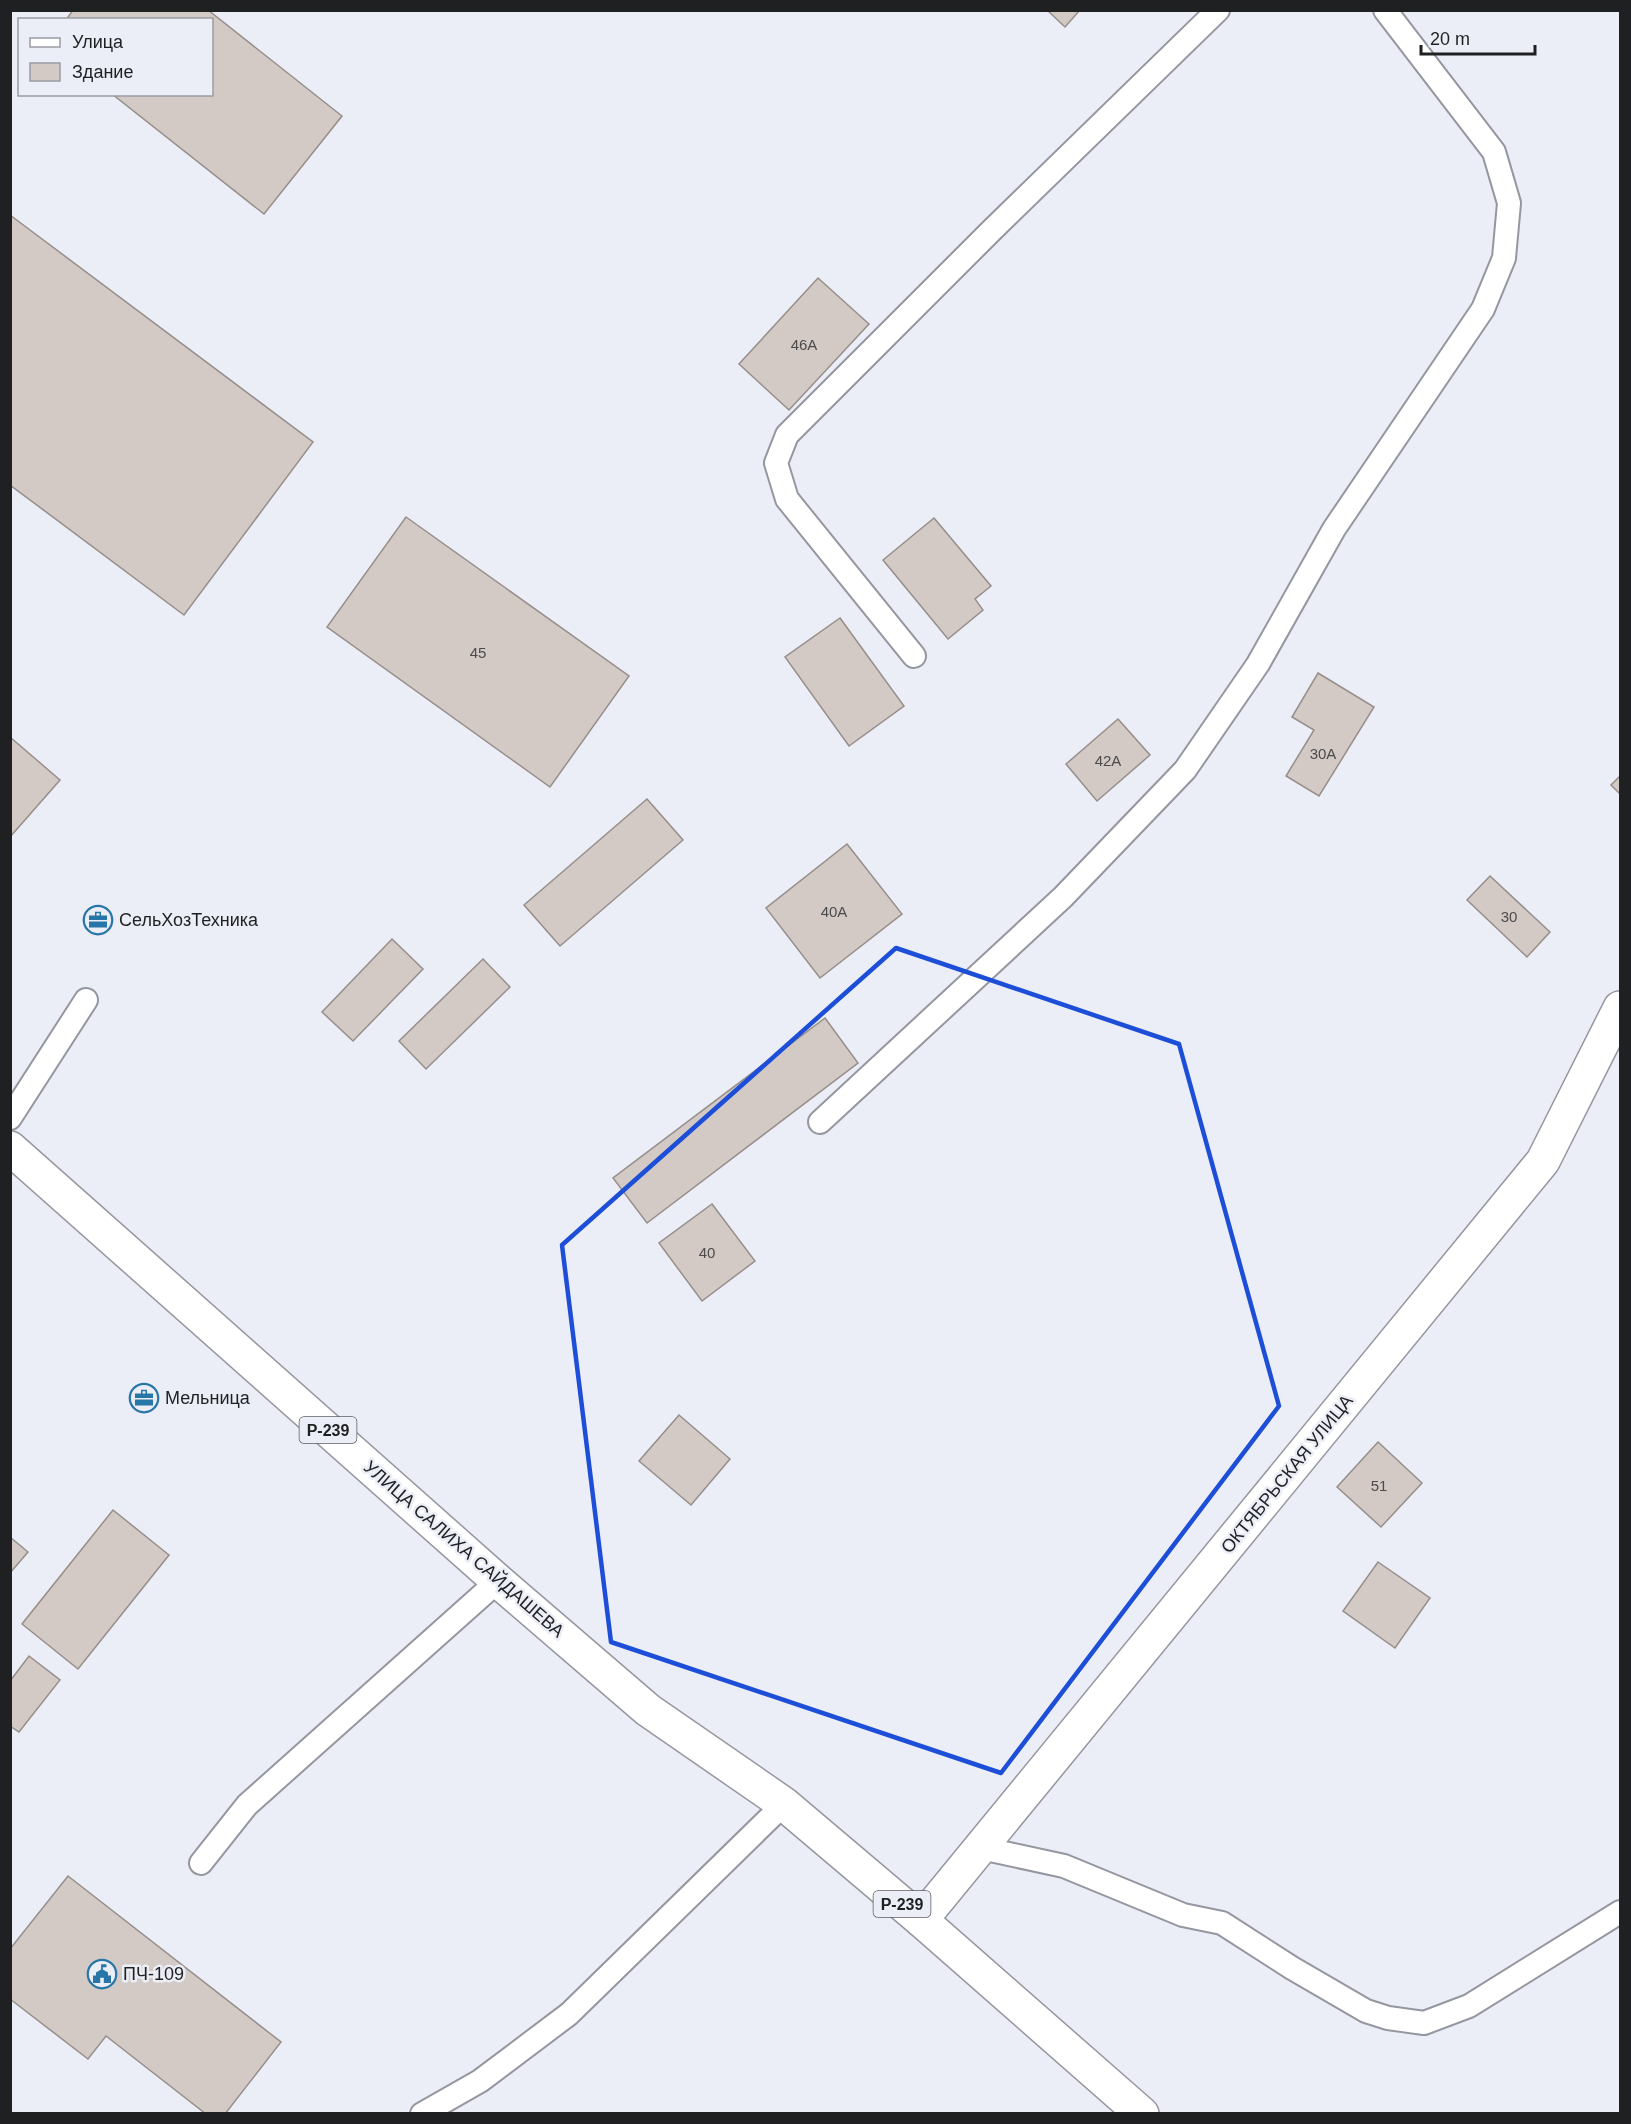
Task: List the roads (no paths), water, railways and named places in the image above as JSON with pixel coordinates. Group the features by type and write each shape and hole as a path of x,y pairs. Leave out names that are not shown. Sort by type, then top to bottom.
{"main road":[{"name":"ОКТЯБРЬСКАЯ УЛИЦА","path":"921,1920 1543,1161 1620,1008"},
{"name":"УЛИЦА САЛИХА САЙДАШЕВА","path":"10,1148 498,1581 648,1710 784,1804"},
{"name":"Р-239","path":"784,1804 921,1920 1142,2114"}],"lane":[{"path":"914,656 787,499 776,463 787,435 991,231 1218,10"},
{"path":"820,1122 1063,897 1185,770 1258,664 1334,529 1483,309 1504,258 1509,203 1494,152 1385,10"},
{"path":"10,1118 86,1000"},
{"path":"201,1863 247,1805 498,1581"},
{"path":"422,2114 480,2081 569,2014 784,1804"},
{"path":"981,1848 1064,1866 1183,1915 1222,1923 1292,1968 1366,2011 1388,2018 1424,2023 1469,2006 1620,1912"}],"place":[{"name":"СельХозТехника","path":"98,920"},
{"name":"Мельница","path":"144,1398"},
{"name":"ПЧ-109","path":"102,1974"}]}
